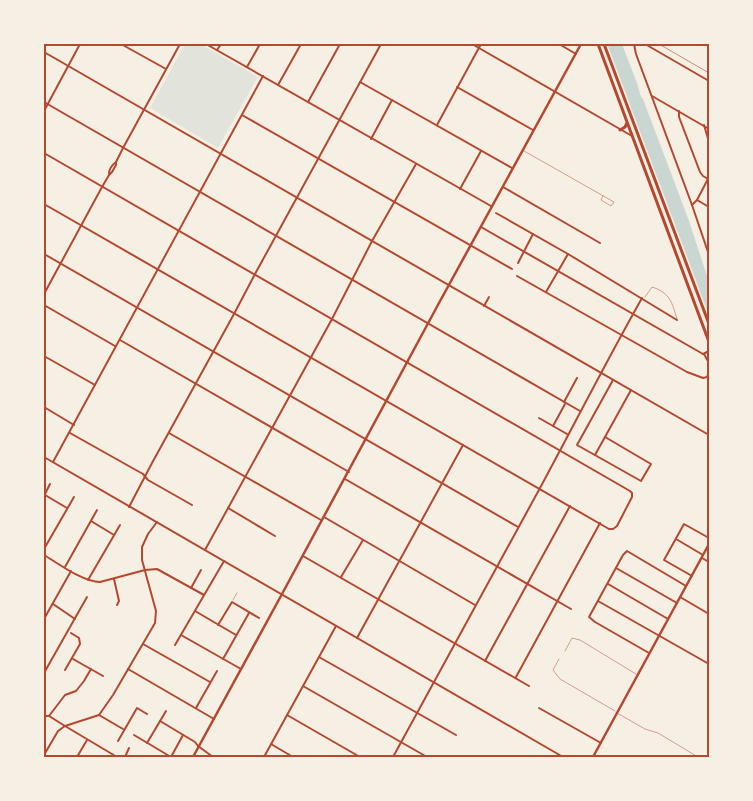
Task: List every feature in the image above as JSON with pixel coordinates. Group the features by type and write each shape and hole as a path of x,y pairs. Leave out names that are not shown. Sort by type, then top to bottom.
{"highway":[{"path":"598,44 709,342"},
{"path":"604,44 709,324"},
{"path":"620,130 625,127 627,122"},
{"path":"632,137 643,147"}],"main road":[{"path":"192,757 581,44"},
{"path":"593,757 709,544"}],"street":[{"path":"44,111 80,44"},
{"path":"121,44 166,69"},
{"path":"44,294 109,175 112,164 116,162 180,44"},
{"path":"206,44 492,207"},
{"path":"217,50 221,44"},
{"path":"248,67 260,44"},
{"path":"278,85 300,44"},
{"path":"308,102 340,44"},
{"path":"130,507 145,476 381,44"},
{"path":"472,44 632,137"},
{"path":"436,125 481,44"},
{"path":"559,44 576,54"},
{"path":"634,44 709,255"},
{"path":"646,44 709,81"},
{"path":"44,52 709,435"},
{"path":"54,462 263,76"},
{"path":"360,82 512,169"},
{"path":"457,87 534,130"},
{"path":"652,96 709,128"},
{"path":"371,138 392,100"},
{"path":"44,102 580,411"},
{"path":"679,111 679,117 700,172 703,176 709,178 697,200 692,205"},
{"path":"242,115 512,269"},
{"path":"704,126 709,142"},
{"path":"460,189 481,151"},
{"path":"44,153 630,491 632,497 617,526 613,530 606,528 44,204"},
{"path":"205,550 332,319 372,241 416,164"},
{"path":"503,187 600,242"},
{"path":"697,200 709,207"},
{"path":"496,213 643,298 677,320"},
{"path":"480,227 704,354 709,363"},
{"path":"518,263 534,234"},
{"path":"44,254 518,527"},
{"path":"546,292 568,254"},
{"path":"517,276 687,372 706,378 709,372"},
{"path":"484,306 489,297"},
{"path":"393,757 560,451 621,334 643,298"},
{"path":"44,305 116,347"},
{"path":"120,340 348,472"},
{"path":"704,354 709,351"},
{"path":"44,356 95,385"},
{"path":"553,426 577,378"},
{"path":"604,437 651,464 641,482 577,445 613,380"},
{"path":"595,455 631,390"},
{"path":"44,407 74,425"},
{"path":"539,418 568,435"},
{"path":"70,433 143,474 148,480 192,505"},
{"path":"169,433 322,521"},
{"path":"357,638 463,445"},
{"path":"44,457 562,757"},
{"path":"344,479 571,609"},
{"path":"50,484 44,495 68,508"},
{"path":"44,549 74,497"},
{"path":"485,661 570,506"},
{"path":"228,508 275,536"},
{"path":"65,567 97,510"},
{"path":"324,517 476,605"},
{"path":"91,521 114,535"},
{"path":"44,755 58,731 65,726 99,715 113,695 155,623 156,611 142,560 142,547 148,534 157,522"},
{"path":"515,678 600,524"},
{"path":"692,576 664,560 684,524 709,538"},
{"path":"88,580 120,525"},
{"path":"676,539 709,562"},
{"path":"341,578 363,540"},
{"path":"650,653 589,617 627,551 686,586"},
{"path":"44,555 88,580 100,582 145,570 157,569 204,595"},
{"path":"303,556 529,686"},
{"path":"175,645 224,561"},
{"path":"616,568 677,603"},
{"path":"191,588 201,570"},
{"path":"44,620 71,571"},
{"path":"114,579 119,601 117,605"},
{"path":"608,584 668,619"},
{"path":"44,673 87,597"},
{"path":"680,597 709,614"},
{"path":"598,601 709,664"},
{"path":"218,625 232,602 259,618"},
{"path":"53,604 75,618"},
{"path":"195,611 237,635"},
{"path":"223,659 249,613"},
{"path":"264,757 336,626"},
{"path":"65,670 80,644 80,638 71,633"},
{"path":"181,634 241,670"},
{"path":"143,643 210,682"},
{"path":"319,657 456,735"},
{"path":"72,658 103,676"},
{"path":"44,661 49,664"},
{"path":"50,716 65,695 76,691 91,669"},
{"path":"128,669 214,719"},
{"path":"196,708 216,672"},
{"path":"303,686 427,757"},
{"path":"118,741 137,708 147,714"},
{"path":"539,708 601,743"},
{"path":"148,743 166,711"},
{"path":"99,715 124,729"},
{"path":"287,715 360,757"},
{"path":"44,716 50,716 117,757"},
{"path":"160,721 195,742 213,757"},
{"path":"134,735 171,757 183,735"},
{"path":"77,757 87,739"},
{"path":"271,744 293,757"},
{"path":"125,757 129,748"}],"lane":[{"path":"523,150 614,202 611,206 601,200 603,196"},
{"path":"643,298 652,287 666,294 679,325"},
{"path":"232,602 238,593"},
{"path":"565,650 572,638 580,640 638,675"},
{"path":"559,659 552,670 560,678 617,713 644,728 658,733 698,757"}],"shaded area":[{"path":"185,44 200,44 258,77 218,148 150,108"},
{"path":"608,44 622,44 689,221 709,279 709,315 608,46"}],"railway":[{"path":"659,44 709,73"}]}
